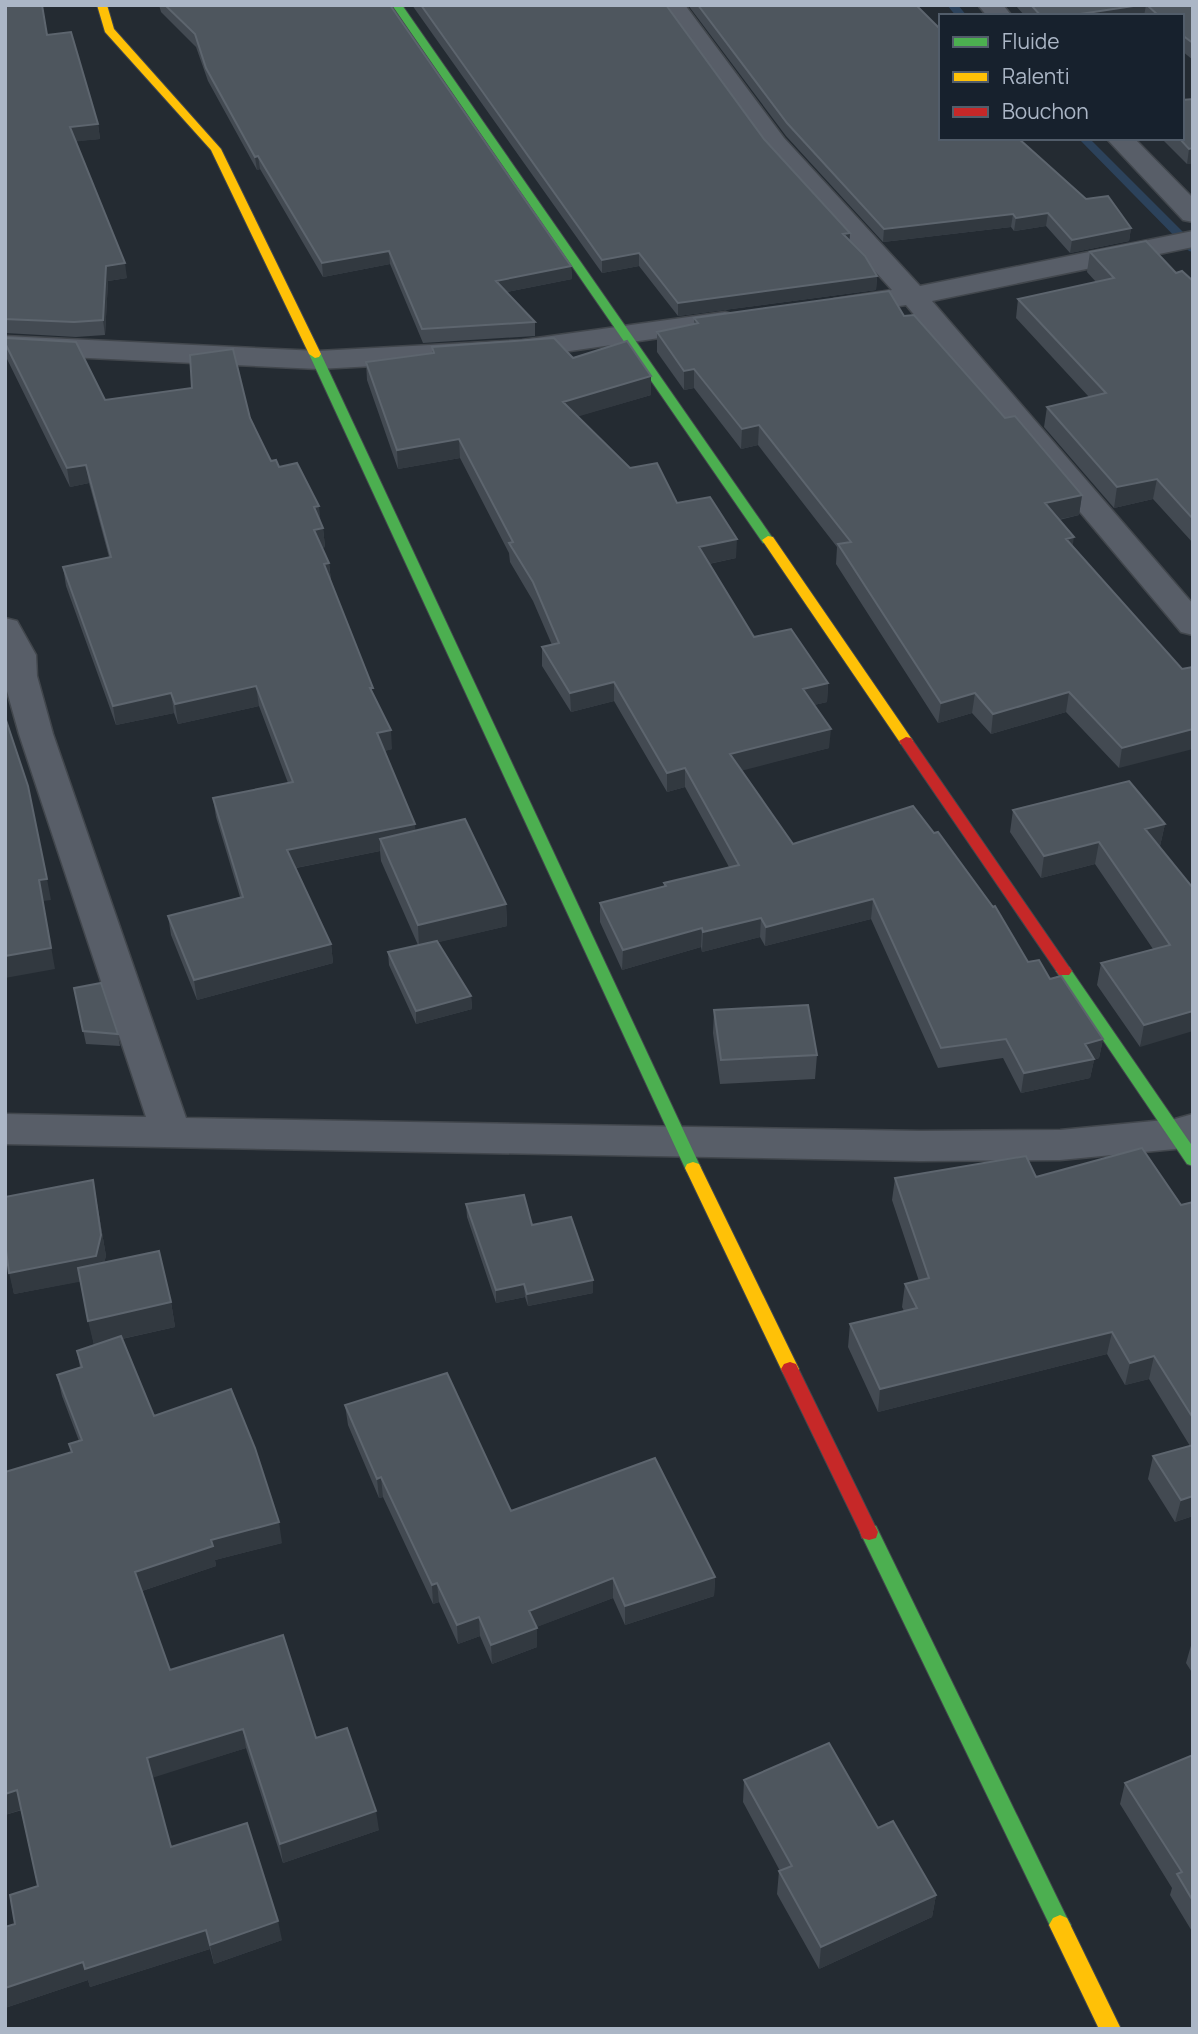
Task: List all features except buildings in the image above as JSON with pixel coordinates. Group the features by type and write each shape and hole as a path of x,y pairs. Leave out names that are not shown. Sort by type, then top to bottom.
{"street":[{"path":"102,5 108,30 216,149 318,360 680,1141 1111,2029"},
{"path":"397,5 1187,1141"},
{"path":"672,5 775,144 913,296 1193,625"},
{"path":"1121,140 1193,214"},
{"path":"818,309 913,296 1193,239"},
{"path":"5,345 318,360 522,349 750,318"},
{"path":"5,628 19,655 20,676 36,734 171,1132"},
{"path":"5,1129 920,1146 1187,1141"}],"waterway":[{"path":"952,5 960,14"},
{"path":"1085,140 1193,249"}],"traffic: fast":[{"path":"397,5 768,540"},
{"path":"315,354 693,1168"},
{"path":"1064,971 1193,1160"},
{"path":"869,1532 1060,1925"}],"traffic: slow":[{"path":"102,5 109,30 216,149 315,354"},
{"path":"768,540 906,741"},
{"path":"693,1168 790,1369"},
{"path":"1060,1925 1110,2029"}],"traffic: jam":[{"path":"906,741 1064,971"},
{"path":"790,1369 869,1532"}]}
